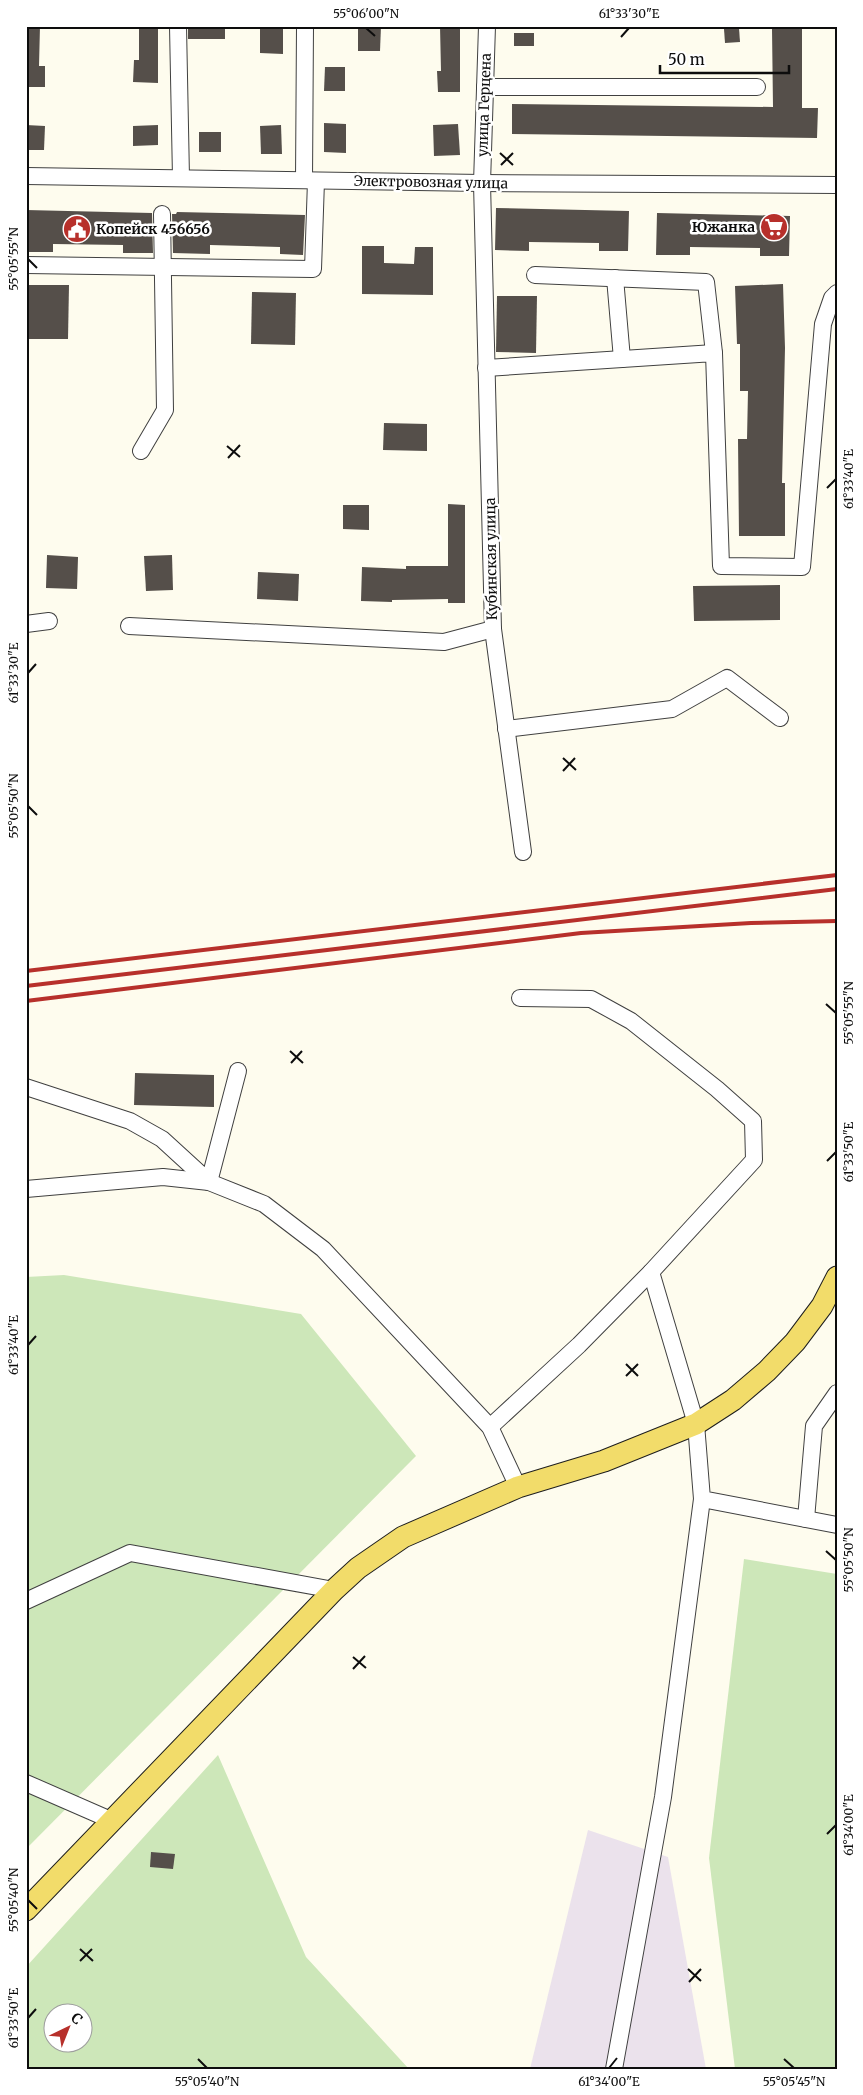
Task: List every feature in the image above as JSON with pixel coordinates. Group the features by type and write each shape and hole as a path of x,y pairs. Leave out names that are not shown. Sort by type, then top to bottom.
{"main road":[{"path":"26,1910 334,1590 358,1568 403,1537 518,1487 604,1461 696,1424 733,1400 767,1371 795,1342 822,1306 837,1277"}],"street":[{"path":"178,26 181,178"},
{"path":"26,265 313,269 305,26"},
{"name":"улица Герцена","path":"482,183 487,26"},
{"path":"485,87 757,87"},
{"name":"Электровозная улица","path":"26,176 482,183 837,185"},
{"name":"Кубинская улица","path":"129,626 444,642 493,629 482,183"},
{"path":"141,451 165,410 162,214"},
{"path":"535,275 706,282 714,353 722,566 802,567 823,324 832,298 837,293"},
{"path":"614,278 622,359"},
{"path":"486,368 714,353"},
{"path":"26,624 49,621"},
{"path":"493,629 523,852"},
{"path":"506,729 672,709 727,678 780,718"},
{"path":"490,1427 579,1346 651,1272 754,1160 753,1121 717,1089 631,1021 591,999 520,998"},
{"path":"209,1182 238,1071"},
{"path":"26,1087 130,1121 162,1139 209,1182"},
{"path":"26,1189 164,1177 209,1182 264,1204 323,1249 490,1427 518,1487"},
{"path":"614,2069 663,1797 702,1499 696,1424 651,1272"},
{"path":"806,1519 814,1426 837,1393"},
{"path":"702,1499 837,1525"},
{"path":"26,1601 130,1553 334,1590"},
{"path":"26,1783 113,1821"}],"shaded area":[{"path":"588,1830 668,1857 706,2069 530,2069"}],"green space":[{"path":"64,1275 301,1314 416,1456 26,1849 26,1277"},
{"path":"744,1559 837,1574 837,2069 735,2069 709,1858"},
{"path":"218,1755 306,1957 409,2069 26,2069 26,1967"}],"building":[{"path":"26,26 40,26 39,66 45,66 45,87 26,87"},
{"path":"139,26 158,26 158,83 133,82 134,60 139,60"},
{"path":"188,26 225,26 225,39 188,39"},
{"path":"260,26 283,26 283,54 260,53"},
{"path":"358,26 381,26 380,51 358,51"},
{"path":"440,26 460,26 460,92 438,92 437,71 441,71"},
{"path":"739,28 740,42 725,43 724,29"},
{"path":"772,29 802,29 802,108 818,108 817,138 512,134 512,104 773,107"},
{"path":"514,33 534,33 534,46 514,46"},
{"path":"325,67 345,67 345,91 324,91"},
{"path":"324,123 346,124 346,153 324,152"},
{"path":"458,124 460,155 434,156 433,125"},
{"path":"26,125 45,126 44,150 26,150"},
{"path":"158,125 158,145 133,146 133,126"},
{"path":"281,125 282,154 261,154 260,126"},
{"path":"199,132 221,132 221,152 199,152"},
{"path":"496,208 629,211 628,251 599,251 599,243 529,242 529,251 495,250"},
{"path":"26,210 152,213 153,253 123,253 123,245 53,244 53,252 26,252"},
{"path":"177,212 305,215 303,255 280,254 280,247 210,245 210,254 173,253 172,214"},
{"path":"657,213 790,216 789,256 760,256 760,248 690,247 690,255 656,255"},
{"path":"362,246 384,246 384,263 414,264 415,247 433,247 433,295 362,294"},
{"path":"783,284 785,348 782,483 785,483 785,536 739,536 738,439 747,439 748,391 740,391 740,344 737,344 735,286"},
{"path":"26,285 69,285 68,339 26,339"},
{"path":"252,292 296,293 295,345 251,344"},
{"path":"497,296 537,296 536,353 496,352"},
{"path":"384,423 427,424 427,451 383,450"},
{"path":"448,504 465,505 465,603 448,603 448,599 392,600 392,602 361,601 362,567 406,569 406,566 448,566"},
{"path":"343,505 369,505 369,530 343,529"},
{"path":"47,555 78,557 77,589 46,588"},
{"path":"172,555 173,590 146,591 144,556"},
{"path":"258,572 299,574 298,601 257,599"},
{"path":"780,585 780,620 694,621 693,586"},
{"path":"135,1073 214,1075 214,1107 134,1105"},
{"path":"151,1852 175,1854 173,1869 150,1867"}],"railway":[{"path":"26,971 837,875"},
{"path":"26,986 837,889"},
{"path":"26,1001 581,933 751,923 837,921"}],"place":[{"name":"Южанка","path":"774,227"},
{"name":"Копейск 456656","path":"77,229"}]}
